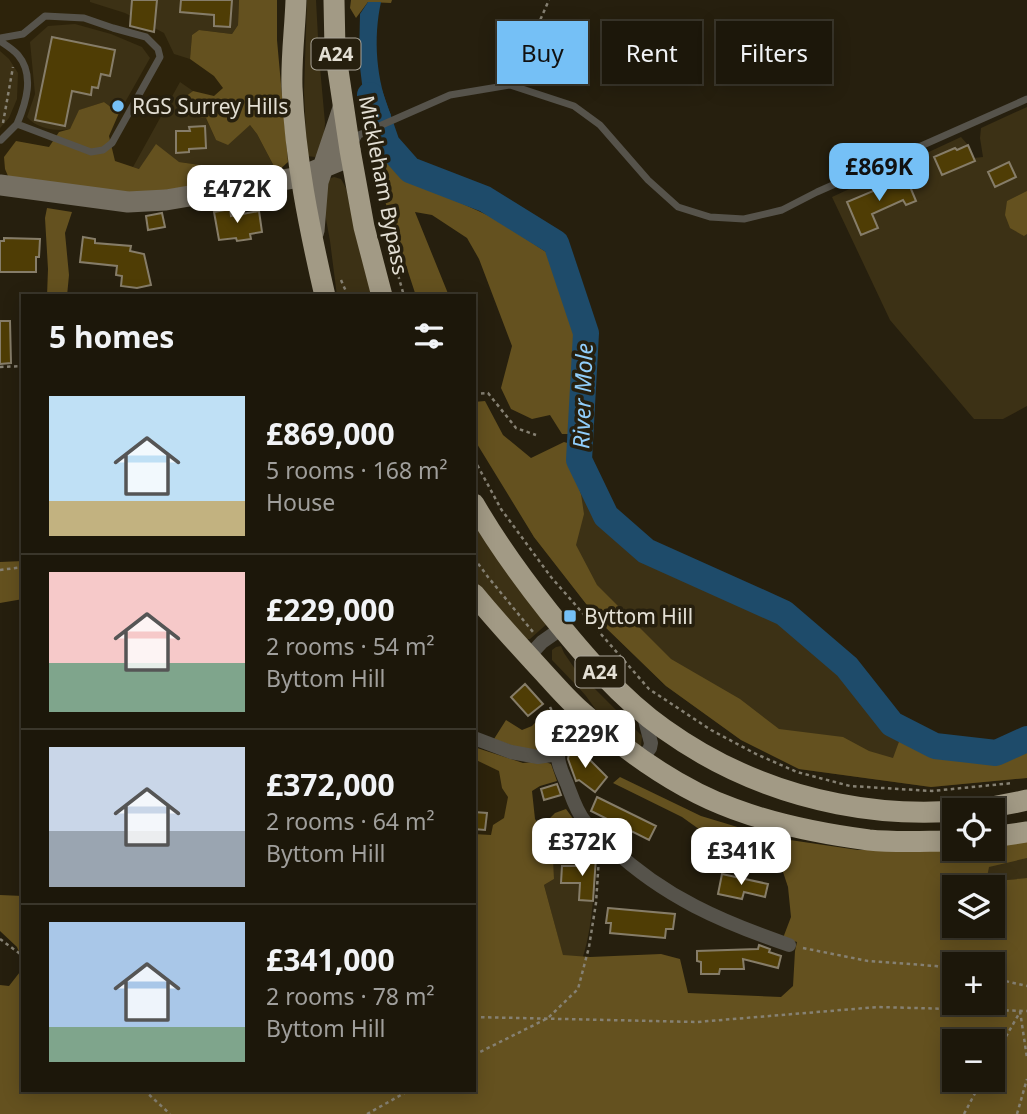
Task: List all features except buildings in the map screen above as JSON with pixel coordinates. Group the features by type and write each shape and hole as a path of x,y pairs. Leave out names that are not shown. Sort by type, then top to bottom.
{"highway":[{"name":"A24","path":"296,0 292,85 300,177 325,294"},
{"name":"Mickleham Bypass","path":"334,0 335,50 343,108 355,143 364,228 381,294"},
{"name":"A24","path":"476,507 513,564 562,628 617,689 662,728 702,754 749,778 803,797 854,807 903,812 958,810 1013,803 1021,791"},
{"name":"A24","path":"476,596 501,627 536,649 580,711 642,759 683,785 732,808 778,823 871,840 942,841"},
{"path":"1005,835 1027,832"}],"main road":[{"path":"313,246 318,182 343,108"},
{"path":"0,185 128,202 166,200 300,177 341,160 355,143"}],"street":[{"path":"536,649 562,628"},
{"path":"580,711 572,719 558,754 560,767 575,806 594,831 634,869 657,886 762,936 789,945"},
{"path":"642,759 651,743 643,712"},
{"path":"476,739 512,752 538,757 558,754"}],"lane":[{"path":"0,39 23,34 45,16 85,18 146,37 158,49 160,57 118,134 103,150 91,152 17,124"},
{"path":"0,39 19,55 28,75 25,104 17,124 0,140"},
{"path":"355,143 415,109 450,95 510,85 574,106 591,118 648,180 678,206 710,217 744,219 782,210 1027,99"}],"path":[{"path":"510,85 549,0"},
{"path":"0,140 15,52"},
{"path":"0,367 21,366"},
{"path":"476,394 488,393 516,428 536,435"},
{"path":"476,464 501,509 559,587 649,689 711,730 797,772 850,786 932,791 1021,791"},
{"path":"476,561 536,649"},
{"path":"0,570 21,567"},
{"path":"476,1054 548,1018 578,989 589,947 596,903 600,847"},
{"path":"0,939 21,955"},
{"path":"789,945 868,961 942,967"},
{"path":"1005,981 1027,986"},
{"path":"476,1017 696,1022 878,1007 1027,1011"},
{"path":"1020,1011 1027,1058"},
{"path":"1005,1038 1020,1011"},
{"path":"1017,1114 1027,1079"},
{"path":"146,1092 170,1114"},
{"path":"367,1114 406,1092"},
{"path":"964,1114 976,1092"}],"shaded area":[{"name":"RGS Surrey Hills","path":"0,0 239,0 190,59 215,76 257,134 132,195 0,174"},
{"path":"90,0 239,0 238,25 232,34 199,30 192,35 190,59 174,54 164,33 125,13"},
{"path":"239,0 277,0 277,40 288,162 277,172 250,125 228,145 216,140 206,118 181,115 182,99 193,91 214,96 223,88 214,76 190,59 192,35 199,30 232,34 238,25"},
{"path":"307,0 316,0 325,123 323,149 315,157 307,156 304,92"},
{"path":"351,0 392,0 391,3 368,2 356,18 350,8"},
{"path":"75,24 111,34 142,47 150,58 119,113 104,102 80,110 70,129 47,128 27,117 35,94 30,42 48,26"},
{"path":"0,51 18,73 17,99 9,118 0,128"},
{"path":"180,82 193,91 182,99 206,118 216,140 250,125 277,172 215,183 207,166 179,162 139,169 133,167"},
{"path":"104,102 119,113 109,136 115,161 139,169 156,144 179,162 207,166 215,183 132,195 8,176 4,157 16,141 49,147 59,132 70,129 79,110"},
{"path":"1027,107 1027,406 1003,419 974,419 890,320 832,197 961,137 974,158 983,157 981,128"},
{"path":"375,134 397,174 496,219 546,252 577,339 572,434 562,434 550,415 532,419 511,409 501,388 512,346 479,259 467,238 432,215 415,212 448,294 415,294 366,143 369,136"},
{"path":"334,177 341,179 346,188 371,294 337,294 322,197 326,180"},
{"path":"1027,191 1027,234 1024,236 1010,228 1005,215 1007,201"},
{"path":"47,208 72,212 65,233 69,275 67,294 47,294"},
{"path":"485,401 503,435 531,458 564,442 571,444 572,468 581,494 584,514 576,545 597,585 671,659 740,699 779,729 843,737 869,751 893,758 900,739 945,758 990,761 1027,745 1027,778 931,787 799,769 741,740 666,686 601,623 534,537 476,442 476,402"},
{"path":"581,494 602,521 639,558 773,616 836,670 873,716 900,739 945,758 990,761 1027,745 1027,778 931,787 799,769 741,740 666,686 601,623 534,537 525,521"},
{"path":"476,523 548,623 530,639 520,639 476,585"},
{"path":"21,561 21,599 0,603 0,562"},
{"path":"561,646 575,669 642,736 641,746 633,745 617,734 552,660 552,650"},
{"path":"548,709 554,731 550,747 546,751 525,750 494,739 506,720 522,730 532,726"},
{"path":"476,748 523,763 518,837 476,834"},
{"path":"476,748 523,763 543,761 551,764 557,781 532,791 535,819 541,827 555,813 566,809 574,820 561,850 553,854 554,879 544,885 563,955 590,957 661,954 680,959 688,993 781,997 793,986 797,942 783,938 791,917 788,887 782,869 749,864 694,848 703,832 682,817 613,783 620,777 701,816 790,840 858,850 942,849 942,861 1005,861 1005,843 1027,841 1027,858 989,867 987,875 942,875 942,938 1005,938 1005,880 1027,878 1027,1114 0,1114 0,985 9,986 21,971 21,1092 476,1092 476,834 491,835 493,825 504,818 508,797 502,788 499,771 476,760"},
{"path":"574,820 596,846 591,916 583,957 563,956 544,885 554,879 553,854 561,850"},
{"path":"1027,841 1027,878 1005,880 1005,875 942,875 942,887 926,889 946,861 1005,861 1005,846"},
{"path":"0,895 21,896 21,958 17,947 0,931"}],"water":[{"path":"368,2 381,2 377,59 382,88 391,115 369,126 359,59 360,14"}],"waterway":[{"name":"River Mole","path":"370,95 387,144 410,170 485,199 556,243 586,333 579,460 606,516 646,551 784,613 847,667 892,724 935,746 996,753 1027,739"}],"place":[{"name":"RGS Surrey Hills","path":"118,106"},
{"name":"Byttom Hill","path":"570,616"}]}
